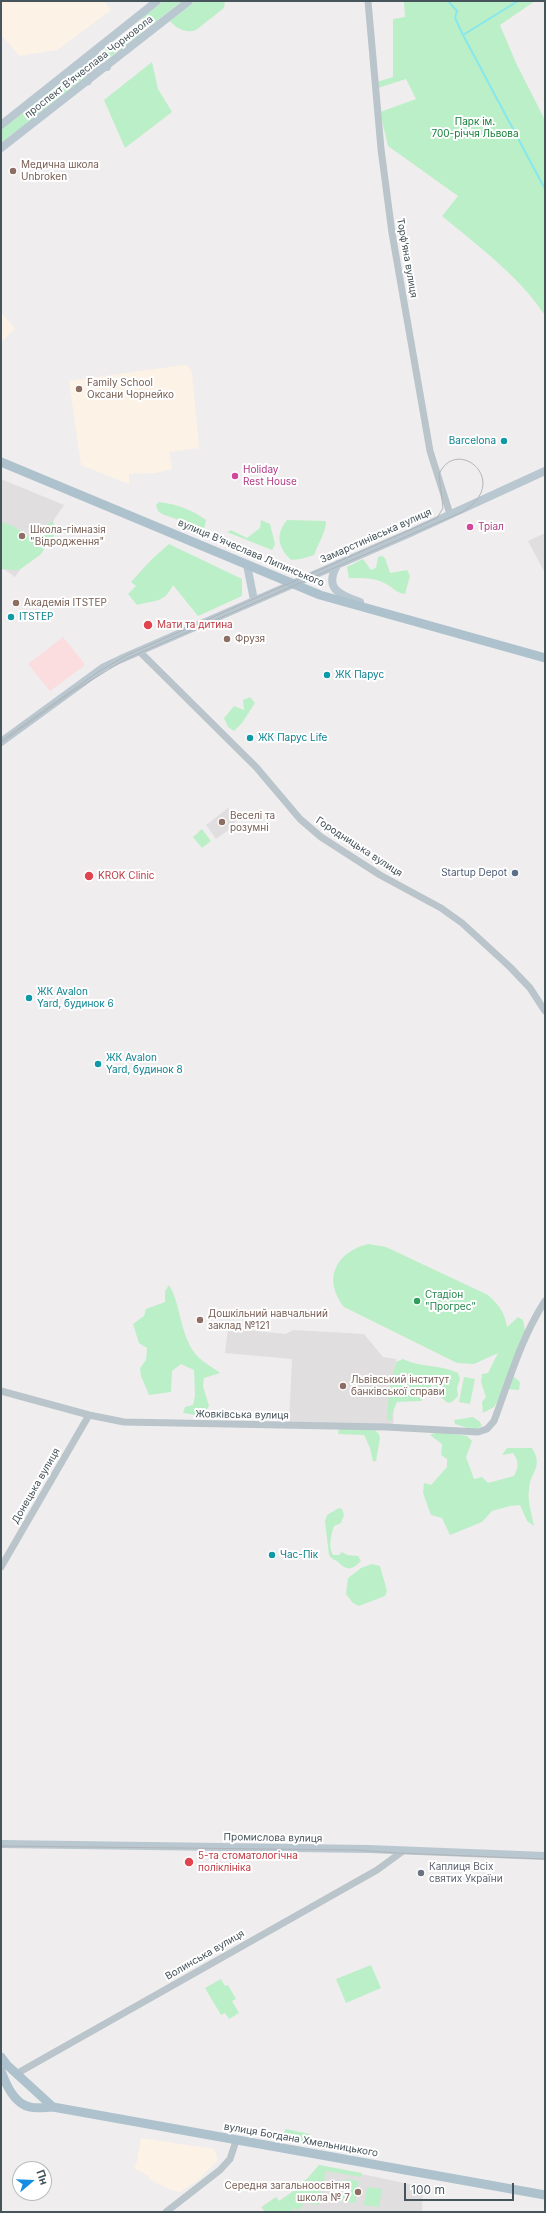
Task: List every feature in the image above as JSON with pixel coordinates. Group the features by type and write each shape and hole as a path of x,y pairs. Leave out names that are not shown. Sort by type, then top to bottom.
{"main road":[{"name":"проспект Вʼячеслава Чорновола","path":"1,125 157,1"},
{"name":"проспект Вʼячеслава Чорновола","path":"1,148 88,82 189,1"},
{"path":"94,52 93,58 96,66 107,67"},
{"path":"79,64 86,64 90,67 91,73 88,82"},
{"name":"вулиця Вʼячеслава Липинського","path":"1,462 291,584 326,597 545,658"},
{"name":"Замарстинівська вулиця","path":"1,742 100,672 106,671 120,663 126,657 545,471"},
{"path":"338,564 332,576 336,592 340,596 396,613 406,620"},
{"path":"247,565 254,600"},
{"name":"Промислова вулиця","path":"1,1844 403,1851 545,1856"},
{"path":"1,2057 16,2074 53,2107"},
{"path":"1,2071 7,2086 15,2097 31,2108 39,2101 39,2097 35,2090"},
{"path":"7,2086 10,2078 16,2074"},
{"name":"вулиця Богдана Хмельницького","path":"31,2108 53,2107 236,2141 545,2195"}],"street":[{"name":"Торфʼяна вулиця","path":"368,1 381,149 392,233 430,451 450,514"},
{"name":"Городницька вулиця","path":"139,651 256,767 300,820 321,837 367,866 441,908 462,923 510,967 530,988 545,1011"},
{"name":"Жовківська вулиця","path":"1,1391 89,1415 124,1422 379,1427 478,1432 487,1429 494,1421 520,1351 537,1313 545,1302"},
{"name":"Донецька вулиця","path":"1,1567 89,1415"},
{"name":"Волинська вулиця","path":"16,2074 377,1870 403,1851"},
{"path":"166,2212 220,2170 230,2159 236,2141"}],"shaded area":[{"path":"1,1 104,1 111,10 57,50 19,56 1,34"},
{"path":"1,312 15,329 1,342"},
{"path":"184,365 188,366 192,373 199,448 169,452 172,469 155,473 129,474 129,484 81,465 69,381"},
{"name":"Школа-гімназія \"Відродження\"","path":"1,479 64,505 15,577 1,567"},
{"path":"545,533 545,573 528,541"},
{"path":"63,637 84,663 84,666 50,691 28,664"},
{"name":"Веселі та розумні","path":"228,808 238,820 233,824 234,826 216,839 206,825"},
{"name":"Львівський інститут банківської справи","path":"228,1328 285,1334 294,1330 364,1334 383,1357 396,1359 393,1425 289,1423 292,1359 225,1353"},
{"path":"141,2138 214,2149 218,2160 198,2180 180,2192 171,2190 151,2180 148,2176 134,2168 137,2161"},
{"name":"Середня загальноосвітня школа № 7","path":"319,2165 423,2187 422,2212 265,2212 261,2207 276,2197 279,2201 301,2186 299,2184 307,2179"}],"green space":[{"path":"164,1 182,1 149,27 142,18"},
{"path":"196,1 225,1 224,8 196,30 182,30 170,21"},
{"name":"Парк ім. 700-річчя Львова","path":"404,1 535,1 500,25 516,63 545,120 544,314 534,300 510,274 442,216 458,196 388,146 380,112 416,99 406,79 378,88 377,82 393,77 393,19 405,17"},
{"path":"136,26 142,34 106,60 102,61 98,58 100,54"},
{"path":"152,62 158,89 172,112 125,148 104,100"},
{"path":"81,67 88,71 88,76 1,143 1,130"},
{"path":"159,502 184,508 201,516 206,520 204,529 162,514 158,511 156,505"},
{"path":"261,520 270,524 275,544 272,550 227,532 231,530 247,538 260,528"},
{"path":"287,520 326,521 323,534 314,555 291,560 283,550 280,536 283,525"},
{"path":"53,521 56,533 40,555 19,570 1,569 1,522 13,526 34,540 44,534 48,524"},
{"path":"169,544 242,579 242,596 198,616 173,585 170,591 162,598 137,605 128,594 136,586 131,582 151,560"},
{"path":"382,556 385,558 390,573 407,570 410,576 405,594 399,593 377,580 368,578 349,578 347,567 363,559 371,570 376,568 378,557"},
{"path":"250,697 255,703 242,723 234,731 228,727 224,718 234,706 244,710 243,700"},
{"path":"202,829 211,841 202,848 193,837"},
{"name":"Стадіон \"Прогрес\"","path":"368,1244 386,1247 488,1295 501,1310 507,1327 518,1317 523,1320 525,1331 511,1374 520,1382 519,1390 505,1389 494,1407 483,1413 482,1402 486,1397 481,1382 482,1374 488,1373 498,1353 474,1364 457,1363 344,1307 337,1297 334,1286 333,1277 336,1268 348,1253"},
{"path":"169,1285 176,1301 189,1344 199,1358 220,1373 204,1378 203,1386 209,1406 203,1416 183,1413 185,1407 193,1405 195,1396 194,1370 181,1364 172,1371 171,1392 149,1395 141,1376 140,1368 146,1360 147,1348 139,1343 133,1324 144,1316 146,1309 165,1302 165,1291"},
{"path":"403,1359 416,1364 444,1368 458,1373 460,1379 457,1388 458,1396 452,1402 448,1403 437,1392 436,1386 433,1385 428,1389 421,1401 397,1402 392,1414 392,1421 387,1420 389,1391 396,1362"},
{"path":"464,1377 475,1379 470,1404 459,1402"},
{"path":"473,1417 480,1422 482,1426 474,1430 455,1424 454,1420"},
{"path":"339,1428 374,1429 379,1434 380,1438 376,1461 373,1462 370,1448 364,1435 338,1434"},
{"path":"438,1432 467,1436 472,1441 466,1457 474,1479 482,1477 488,1483 514,1476 517,1470 517,1461 513,1453 502,1455 507,1448 532,1448 537,1460 537,1465 530,1483 529,1493 530,1508 534,1526 527,1521 520,1505 510,1506 492,1511 482,1522 450,1535 442,1518 431,1515 423,1493 424,1483 431,1485 447,1467 447,1459 441,1455 442,1444 430,1435"},
{"path":"339,1508 342,1509 344,1515 341,1523 334,1526 330,1544 331,1552 333,1555 339,1555 342,1552 347,1555 358,1556 361,1561 352,1568 342,1566 329,1555 325,1521 327,1515"},
{"path":"372,1564 380,1566 387,1591 385,1596 359,1606 353,1603 346,1594 348,1578 361,1568"},
{"path":"371,1965 381,1988 346,2003 336,1979"},
{"path":"221,1979 225,1986 228,1985 236,1999 232,2001 239,2013 229,2019 225,2013 221,2015 205,1988"},
{"path":"286,2129 309,2134 314,2142 310,2144 281,2137"},
{"path":"319,2165 362,2173 361,2177 326,2171 323,2186 315,2184 314,2190 322,2192 321,2196 313,2195 312,2201 320,2203 318,2205 304,2202 300,2210 293,2208 292,2212 265,2212 262,2207 276,2197 279,2201 301,2186 299,2184 307,2179"},
{"path":"346,2179 359,2181 355,2203 342,2201"},
{"path":"367,2187 382,2189 379,2207 364,2205"}],"waterway":[{"path":"448,1 457,11 455,18 463,35"},
{"path":"518,1 463,35 545,189"}],"tram line":[{"path":"1,741 98,672 127,655 437,518 443,508 439,474 447,463 457,459 468,461 476,467 482,477 482,488 476,500 462,512 126,659 72,692 1,743"},
{"path":"1,1846 357,1850 545,1859"}],"place":[{"name":"Медична школа Unbroken","path":"13,171"},
{"name":"Family School Оксани Чорнейко","path":"79,389"},
{"name":"Barcelona","path":"504,441"},
{"name":"Holiday Rest House","path":"235,476"},
{"name":"Тріал","path":"470,527"},
{"name":"Школа-гімназія \"Відродження\"","path":"22,536"},
{"name":"Академія ITSTEP","path":"16,603"},
{"name":"ITSTEP","path":"11,617"},
{"name":"Мати та дитина","path":"148,625"},
{"name":"Фрузя","path":"227,639"},
{"name":"ЖК Парус","path":"327,675"},
{"name":"ЖК Парус Life","path":"250,738"},
{"name":"Веселі та розумні","path":"222,822"},
{"name":"Startup Depot","path":"515,873"},
{"name":"KROK Clinic","path":"89,876"},
{"name":"ЖК Avalon Yard, будинок 6","path":"29,998"},
{"name":"ЖК Avalon Yard, будинок 8","path":"98,1064"},
{"name":"Стадіон \"Прогрес\"","path":"417,1301"},
{"name":"Дошкільний навчальний заклад №121","path":"200,1320"},
{"name":"Львівський інститут банківської справи","path":"343,1386"},
{"name":"Час-Пік","path":"272,1555"},
{"name":"5-та стоматологічна поліклініка","path":"189,1862"},
{"name":"Каплиця Всіх святих України","path":"421,1873"},
{"name":"Середня загальноосвітня школа № 7","path":"358,2192"}]}
